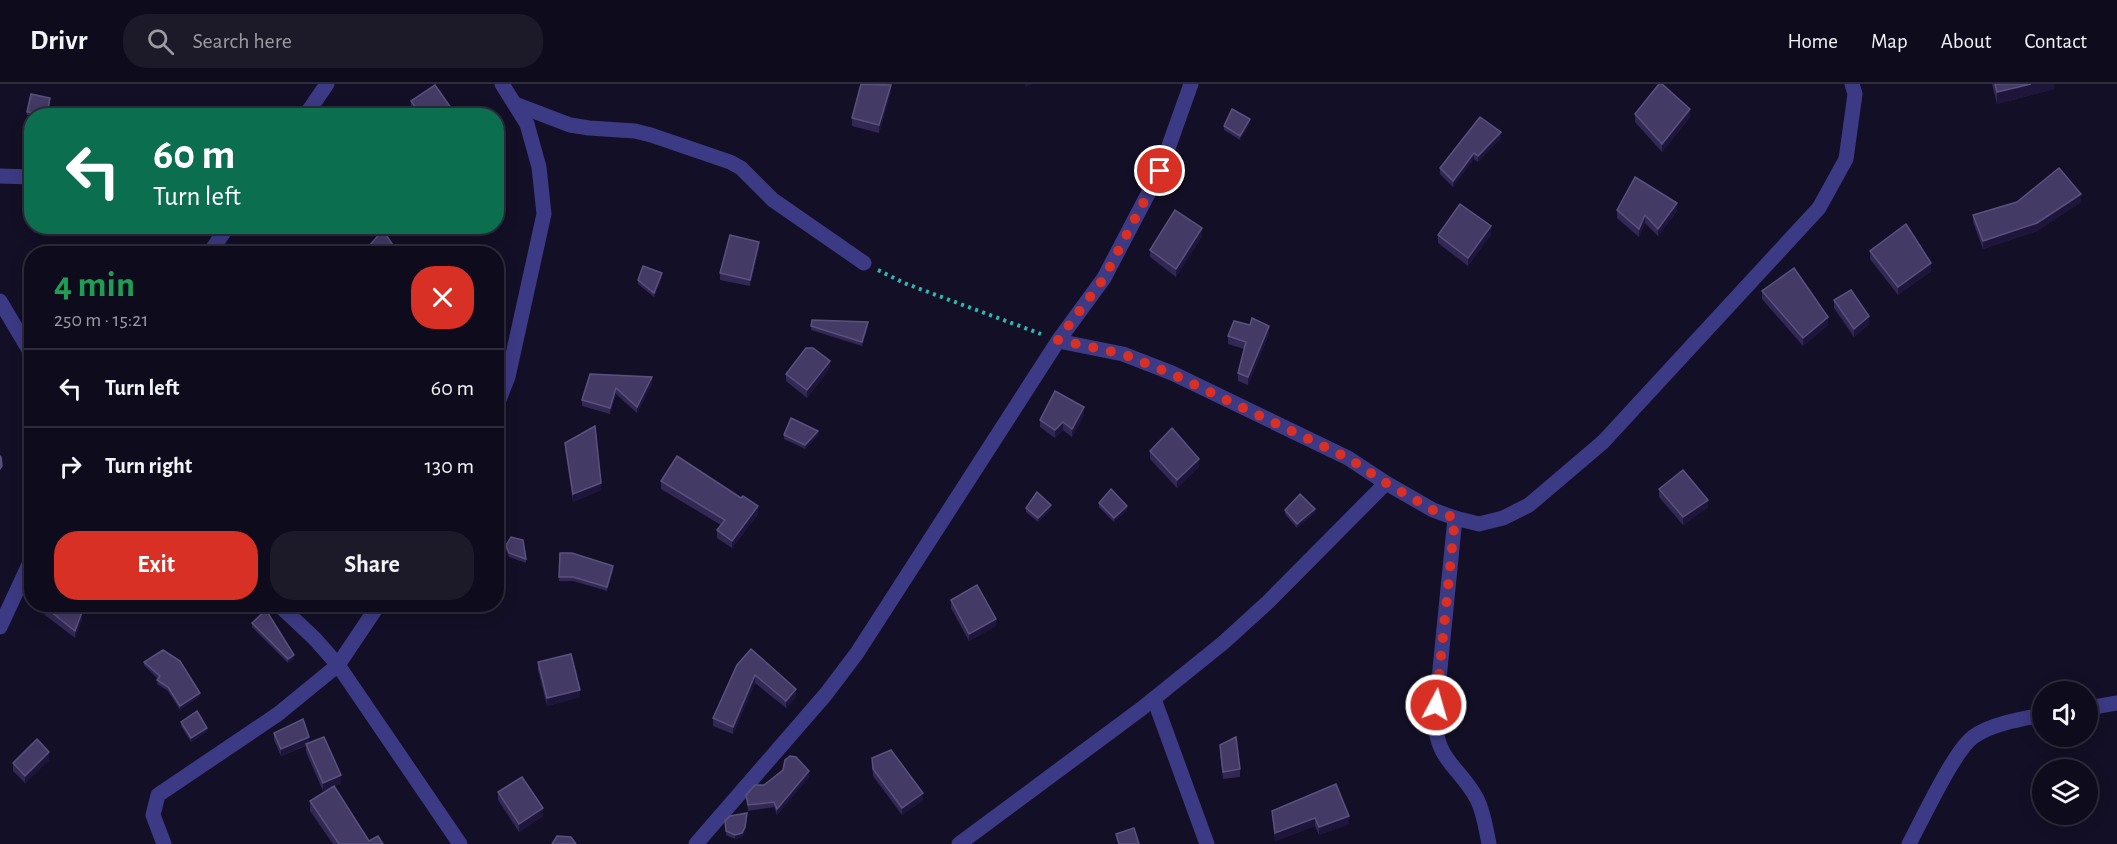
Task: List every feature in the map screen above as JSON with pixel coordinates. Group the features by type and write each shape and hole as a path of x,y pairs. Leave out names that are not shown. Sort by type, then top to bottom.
{"street":[{"path":"310,108 327,84"},
{"path":"502,84 527,124 539,167 544,214 504,387"},
{"path":"696,844 826,694 857,653 1058,340 1104,278 1150,195 1191,84"},
{"path":"1058,340 1123,354 1172,374 1348,458 1433,510 1479,524 1503,518 1529,505 1603,442 1819,208 1846,159 1855,94 1852,84"},
{"path":"516,104 570,125 636,131 730,162 741,168 773,200 864,263"},
{"path":"0,176 24,177"},
{"path":"0,301 24,342"},
{"path":"959,844 1154,699 1223,644 1386,483"},
{"path":"1455,518 1435,736 1444,755 1477,799 1490,844"},
{"path":"0,627 24,575"},
{"path":"286,612 338,665 460,844"},
{"path":"164,844 153,815 158,795 278,714 338,665 374,612"},
{"path":"1154,699 1207,844"},
{"path":"2098,706 2117,702"},
{"path":"1909,844 1959,753 1971,739 1985,730 2032,718"}],"path":[{"path":"864,263 904,283 1058,340"}],"building":[{"path":"861,84 891,85 879,125 852,118"},
{"path":"1659,84 1662,84 1690,109 1662,144 1635,114"},
{"path":"1995,84 2031,84 1997,92"},
{"path":"435,85 451,108 416,108 411,101"},
{"path":"31,94 50,98 48,108 28,108"},
{"path":"1232,109 1250,119 1240,136 1224,126"},
{"path":"1480,117 1501,132 1478,156 1474,153 1453,181 1440,168"},
{"path":"2059,168 2081,194 2037,223 1983,241 1973,215 2017,202"},
{"path":"1635,177 1677,203 1658,229 1645,215 1639,229 1617,210"},
{"path":"1460,204 1491,226 1468,258 1438,235"},
{"path":"1175,210 1202,228 1176,269 1150,250"},
{"path":"1906,224 1931,263 1898,287 1870,251"},
{"path":"380,234 386,234 393,246 369,246"},
{"path":"730,235 759,242 750,280 720,273"},
{"path":"643,266 662,273 654,293 638,280"},
{"path":"1794,268 1828,317 1803,338 1762,291"},
{"path":"1851,290 1869,316 1854,329 1834,300"},
{"path":"1252,318 1269,326 1248,377 1238,373 1246,342 1228,336 1234,321 1250,325"},
{"path":"812,320 868,322 862,342 811,326"},
{"path":"806,348 813,348 830,361 807,390 786,374"},
{"path":"590,374 652,377 637,407 616,388 610,408 582,400"},
{"path":"1055,391 1084,407 1072,429 1063,422 1055,430 1040,420"},
{"path":"791,418 818,431 805,445 784,435"},
{"path":"595,426 601,483 573,494 565,443"},
{"path":"1172,428 1199,459 1177,480 1150,451"},
{"path":"677,456 741,498 743,496 758,506 732,541 717,530 725,520 661,481"},
{"path":"1683,470 1708,500 1683,517 1659,489"},
{"path":"1111,489 1127,506 1114,518 1099,503"},
{"path":"1037,492 1051,505 1038,518 1026,508"},
{"path":"1300,494 1315,509 1297,524 1285,510"},
{"path":"511,537 523,540 526,559 509,553 506,545"},
{"path":"560,553 572,553 613,566 607,587 573,577 559,577"},
{"path":"977,585 996,619 969,634 951,600"},
{"path":"51,612 82,612 75,631"},
{"path":"264,612 267,612 294,655 288,659 252,623"},
{"path":"751,649 796,689 786,701 755,675 733,727 713,718 737,665"},
{"path":"163,650 180,661 200,693 180,706 168,687 157,680 160,676 144,662"},
{"path":"571,654 580,690 547,698 538,662"},
{"path":"197,711 207,728 191,738 181,722"},
{"path":"303,719 309,737 281,749 274,733"},
{"path":"324,737 341,775 323,783 306,744"},
{"path":"1236,737 1240,769 1223,772 1220,745"},
{"path":"37,739 49,752 25,776 13,763"},
{"path":"891,750 923,793 902,808 873,769 872,758"},
{"path":"790,756 796,757 809,771 777,809 774,802 748,805 746,795 755,785 764,785 783,770 785,760"},
{"path":"522,777 543,808 519,824 498,792"},
{"path":"1336,784 1349,816 1319,827 1315,818 1275,833 1272,811"},
{"path":"334,786 369,841 378,836 383,844 339,844 310,801"},
{"path":"747,813 742,833 735,835 726,831 725,821 730,816"},
{"path":"1134,828 1139,844 1119,844 1116,834"},
{"path":"557,836 571,837 576,844 552,844"}],"route":[{"path":"1160,171 1150,195 1104,278 1058,340 1123,354 1172,374 1348,458 1433,510 1455,518 1436,705"}]}
